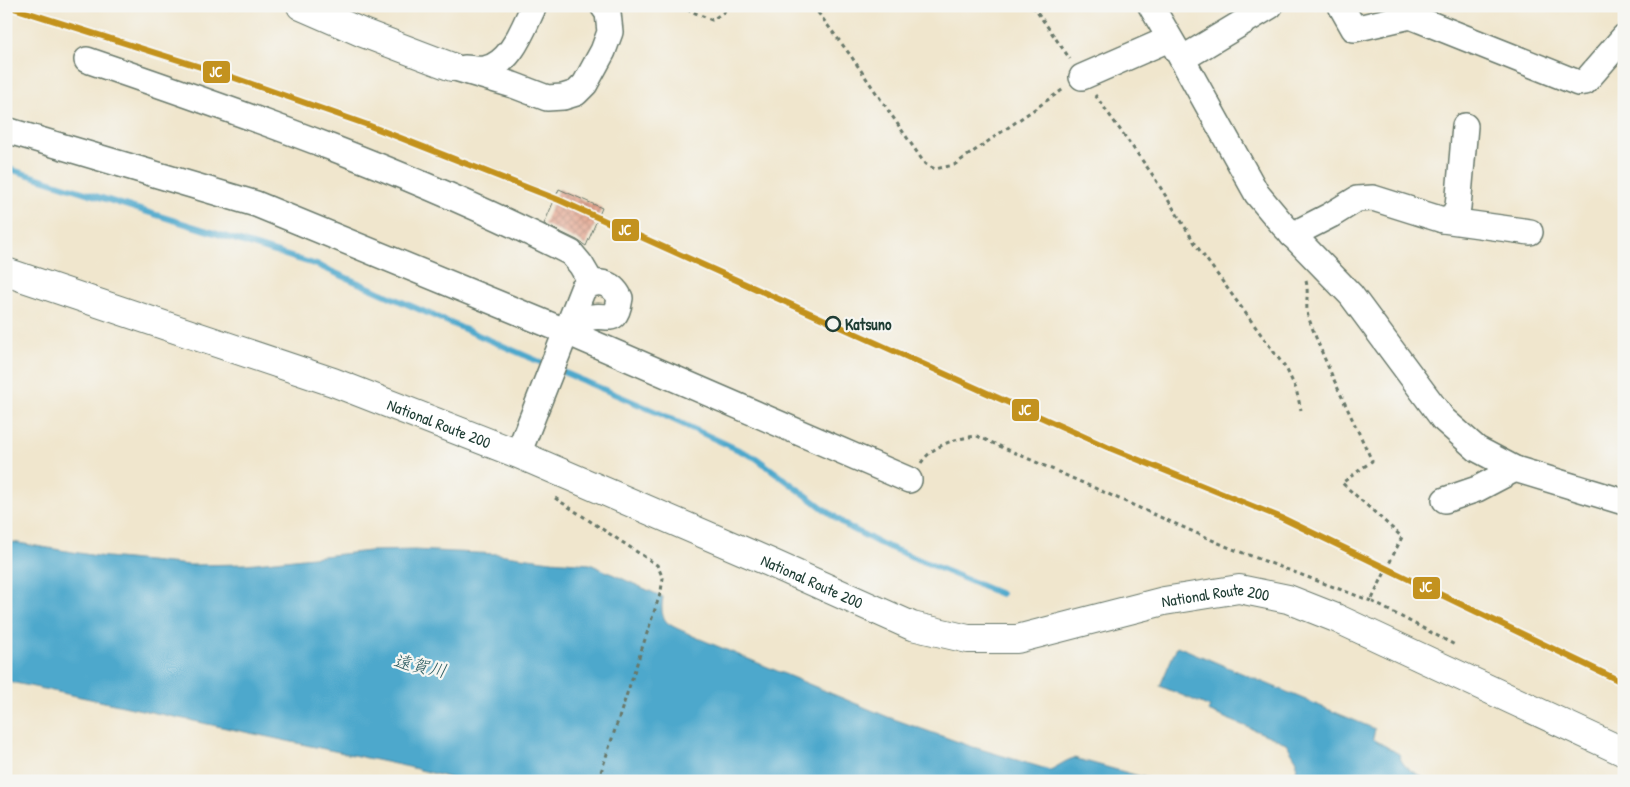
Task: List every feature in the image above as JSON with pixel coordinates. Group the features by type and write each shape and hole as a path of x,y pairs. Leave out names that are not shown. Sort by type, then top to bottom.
{"main road":[{"path":"302,6 363,34 452,67"},
{"name":"National Route 200","path":"6,272 333,382 518,454 912,626 968,639 1017,640 1164,601 1239,589 1288,599 1336,618 1624,752"}],"street":[{"path":"452,67 484,70 501,62 511,50 534,6"},
{"path":"452,67 513,85 547,98 563,97 576,93 585,84 603,51 610,32 608,13 603,6"},
{"path":"1151,6 1257,194 1292,235 1351,295 1443,419 1477,449 1515,468 1624,502"},
{"path":"1082,77 1176,49 1270,6"},
{"path":"1341,6 1354,29 1410,16 1578,83 1585,82 1624,36"},
{"path":"87,60 224,106 434,189 571,253 591,282"},
{"path":"1443,220 1453,216 1458,207 1465,126"},
{"path":"6,130 256,204 567,332 909,480"},
{"path":"1292,235 1357,199 1373,198 1443,220 1530,232"},
{"path":"518,454 583,289 591,282 600,282 614,289 620,298 618,310 613,316 606,318 590,317 567,332"},
{"path":"1444,500 1477,489 1515,468"}],"path":[{"path":"679,6 712,20 724,12 727,6"},
{"path":"813,6 851,56 925,164 935,169 954,166 1082,77"},
{"path":"1033,6 1152,174 1198,248 1287,370 1296,389 1301,410"},
{"path":"1305,280 1308,289 1308,313 1322,352 1372,461 1342,483 1402,538 1371,601"},
{"path":"909,480 926,455 943,444 961,438 978,436 1230,548 1371,601 1458,646"},
{"path":"550,494 657,565 663,578 598,781"}],"water":[{"name":"遠賀川","path":"6,541 97,556 190,565 246,564 370,551 414,550 498,554 590,564 663,597 662,614 664,619 673,626 888,717 970,746 1050,770 1074,758 1157,781 462,781 409,767 6,681"},
{"path":"1177,646 1375,729 1373,738 1399,754 1405,765 1414,773 1422,776 1424,781 1293,781 1296,774 1297,761 1286,743 1208,711 1210,707 1160,686"}],"building":[{"path":"559,189 602,208 586,246 544,224"}],"waterway":[{"path":"6,168 317,265 547,365"},
{"path":"556,369 661,414 756,458 847,526 879,543 1001,594"}],"transit line":[{"name":"JC","path":"7,6 229,76 365,124 559,200 1107,447 1282,518 1624,683"}],"place":[{"name":"Katsuno","path":"833,324"}]}
